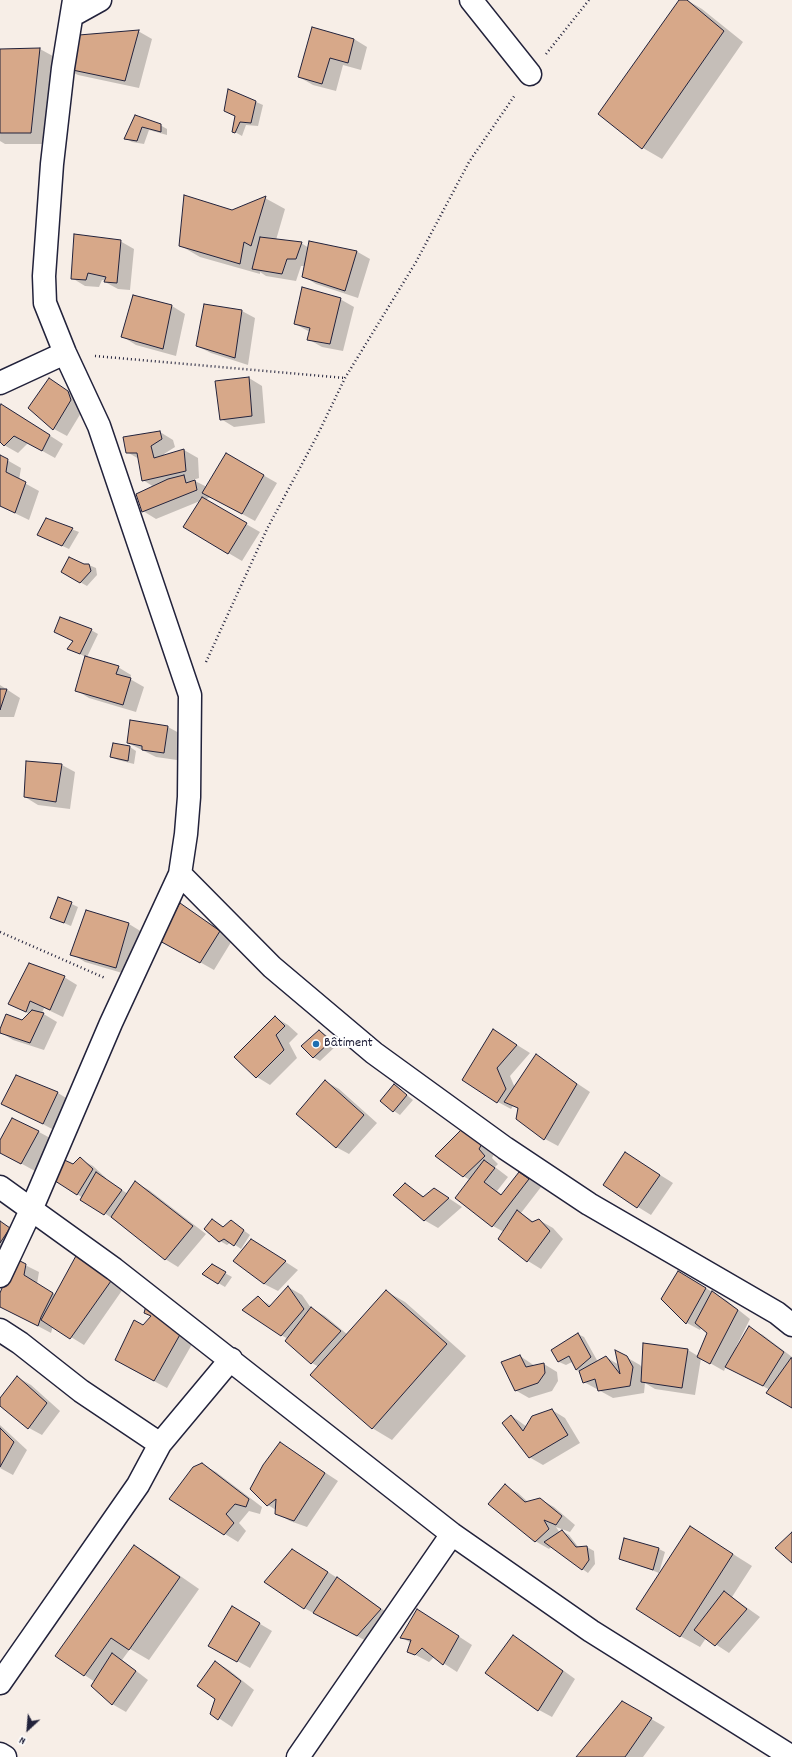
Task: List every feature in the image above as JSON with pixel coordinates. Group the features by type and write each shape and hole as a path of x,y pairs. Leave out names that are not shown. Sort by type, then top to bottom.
{"street":[{"path":"0,1276 32,1210 128,987 180,874 186,834 189,797 190,695 99,426 44,304 44,276 52,164 63,68 73,8 100,0"},
{"path":"471,0 530,74"},
{"path":"0,383 65,353"},
{"path":"180,874 272,967 374,1053 505,1148 589,1204 777,1313 792,1325"},
{"path":"0,1187 114,1269 231,1359 452,1534 591,1631 792,1756"},
{"path":"0,1330 20,1343 81,1391 160,1444"},
{"path":"0,1683 138,1485 160,1444 231,1359"},
{"path":"298,1757 452,1534"},
{"path":"0,1754 5,1757"}],"path":[{"path":"190,695 267,530 317,436 345,378 416,262 469,162 530,74 589,0"},
{"path":"65,353 345,378"},
{"path":"0,932 128,987"}],"building":[{"path":"679,0 687,0 724,31 642,149 598,114"},
{"path":"312,27 354,39 348,63 330,58 322,84 298,77"},
{"path":"139,30 125,81 63,68 79,35"},
{"path":"40,48 31,133 0,133 0,49"},
{"path":"228,89 256,101 251,123 240,122 235,133 232,132 235,116 224,111"},
{"path":"135,115 161,124 161,132 142,127 137,141 124,139"},
{"path":"184,195 232,210 266,196 251,246 244,242 240,264 179,246"},
{"path":"74,234 121,240 117,283 104,282 106,277 88,273 86,280 71,279"},
{"path":"260,237 302,242 296,259 287,259 282,274 252,269"},
{"path":"309,241 357,251 345,291 302,277"},
{"path":"302,287 341,298 330,344 307,340 310,328 294,324"},
{"path":"133,295 172,305 163,349 121,337"},
{"path":"204,304 242,310 235,358 196,346"},
{"path":"249,377 252,416 220,420 215,381"},
{"path":"49,378 68,391 71,400 53,430 28,408"},
{"path":"1,404 50,435 42,451 14,436 4,446 0,442"},
{"path":"160,431 162,439 151,446 154,458 184,449 186,471 142,481 137,453 126,453 123,437"},
{"path":"226,453 264,475 242,514 202,493"},
{"path":"0,455 8,459 6,472 26,482 15,513 0,506"},
{"path":"184,475 186,483 195,480 197,490 142,512 136,494 168,479"},
{"path":"202,497 247,523 228,554 183,527"},
{"path":"46,518 73,528 62,546 37,535"},
{"path":"69,557 84,564 89,564 91,571 80,583 61,572"},
{"path":"60,617 92,629 80,654 67,649 73,641 54,632"},
{"path":"85,656 119,666 116,674 131,678 123,705 75,691"},
{"path":"0,689 7,689 0,710"},
{"path":"130,720 168,726 164,753 142,750 142,746 127,743"},
{"path":"113,743 130,746 128,761 110,757"},
{"path":"26,761 62,764 56,802 24,797"},
{"path":"58,897 72,902 64,923 50,918"},
{"path":"180,903 220,931 200,963 158,940"},
{"path":"86,910 129,923 116,968 70,955"},
{"path":"29,963 65,976 50,1010 30,1001 26,1012 8,1004"},
{"path":"32,1010 44,1013 30,1043 0,1033 0,1029 6,1014 22,1020"},
{"path":"275,1016 285,1026 276,1035 284,1050 256,1078 234,1057"},
{"path":"493,1029 517,1045 497,1068 506,1089 497,1103 462,1080"},
{"name":"Bâtiment","path":"319,1030 331,1041 313,1058 301,1046"},
{"path":"536,1054 577,1084 544,1140 516,1119 518,1108 504,1102"},
{"path":"16,1075 58,1092 43,1124 1,1104"},
{"path":"325,1080 364,1115 336,1148 296,1114"},
{"name":"Bâtiment","path":"394,1084 407,1095 393,1112 380,1101"},
{"path":"12,1118 39,1131 21,1164 0,1153 0,1140"},
{"path":"464,1127 483,1142 479,1149 485,1156 463,1177 435,1156"},
{"path":"625,1152 660,1175 637,1208 603,1185"},
{"path":"58,1157 73,1164 80,1157 93,1169 77,1195 49,1177"},
{"path":"484,1160 495,1168 484,1182 501,1195 519,1172 529,1179 492,1227 455,1198"},
{"path":"96,1172 122,1190 104,1215 80,1200"},
{"path":"135,1181 193,1226 165,1260 111,1217"},
{"path":"405,1183 423,1197 434,1188 449,1198 424,1221 393,1195"},
{"path":"517,1210 532,1222 539,1219 550,1231 527,1262 498,1239"},
{"path":"212,1219 223,1227 231,1220 244,1230 234,1246 224,1239 219,1242 204,1229"},
{"path":"0,1221 10,1228 0,1243"},
{"path":"251,1239 286,1261 264,1284 233,1261"},
{"path":"77,1254 111,1281 70,1339 41,1320"},
{"path":"14,1258 26,1264 24,1275 53,1293 38,1326 0,1307 0,1293"},
{"path":"212,1264 226,1272 218,1284 202,1274"},
{"path":"678,1271 706,1288 686,1324 661,1299"},
{"path":"288,1286 304,1309 281,1336 242,1310 258,1296 269,1307"},
{"path":"386,1290 447,1344 372,1429 310,1375"},
{"path":"712,1291 738,1310 710,1364 697,1357 707,1333 695,1323"},
{"path":"146,1306 182,1331 154,1381 115,1360 134,1320 143,1325 151,1316 144,1313"},
{"path":"311,1307 341,1331 311,1364 285,1341"},
{"path":"749,1326 784,1352 763,1386 725,1367"},
{"path":"578,1333 591,1357 576,1370 569,1356 558,1362 551,1350"},
{"path":"643,1343 688,1349 682,1388 641,1382"},
{"path":"615,1350 627,1356 633,1367 630,1386 598,1391 595,1379 583,1383 579,1371 606,1356 620,1374"},
{"path":"520,1355 526,1367 544,1363 545,1373 538,1383 515,1391 501,1362"},
{"path":"792,1358 792,1408 766,1393"},
{"path":"17,1376 47,1403 28,1429 0,1406 0,1398"},
{"path":"552,1409 568,1435 529,1458 502,1423 511,1415 523,1431 532,1416"},
{"path":"0,1428 14,1442 0,1467"},
{"path":"280,1442 325,1473 294,1521 275,1514 276,1499 267,1506 250,1489 263,1465"},
{"path":"202,1463 249,1499 246,1507 235,1504 226,1514 234,1523 224,1535 169,1499 193,1467"},
{"path":"505,1484 525,1502 540,1498 562,1516 556,1525 544,1520 549,1529 535,1542 488,1504"},
{"path":"690,1526 733,1554 680,1637 636,1609"},
{"path":"562,1530 576,1547 587,1546 589,1560 582,1570 544,1542"},
{"path":"792,1532 792,1563 775,1548"},
{"path":"624,1538 659,1548 653,1570 619,1559"},
{"path":"134,1545 180,1577 129,1650 111,1638 84,1676 55,1656"},
{"path":"292,1549 328,1572 304,1609 264,1582"},
{"path":"337,1577 381,1609 357,1636 313,1613"},
{"path":"724,1591 747,1609 715,1646 694,1630"},
{"path":"232,1606 260,1623 237,1662 208,1646"},
{"path":"417,1609 459,1636 443,1665 422,1648 415,1655 407,1652 411,1640 400,1638"},
{"path":"513,1635 563,1671 538,1711 485,1673"},
{"path":"112,1653 136,1671 112,1705 91,1686"},
{"path":"215,1661 241,1681 218,1720 210,1714 215,1699 197,1686"},
{"path":"622,1701 652,1718 625,1757 576,1757"}],"place":[{"name":"Bâtiment","path":"316,1044"}]}
